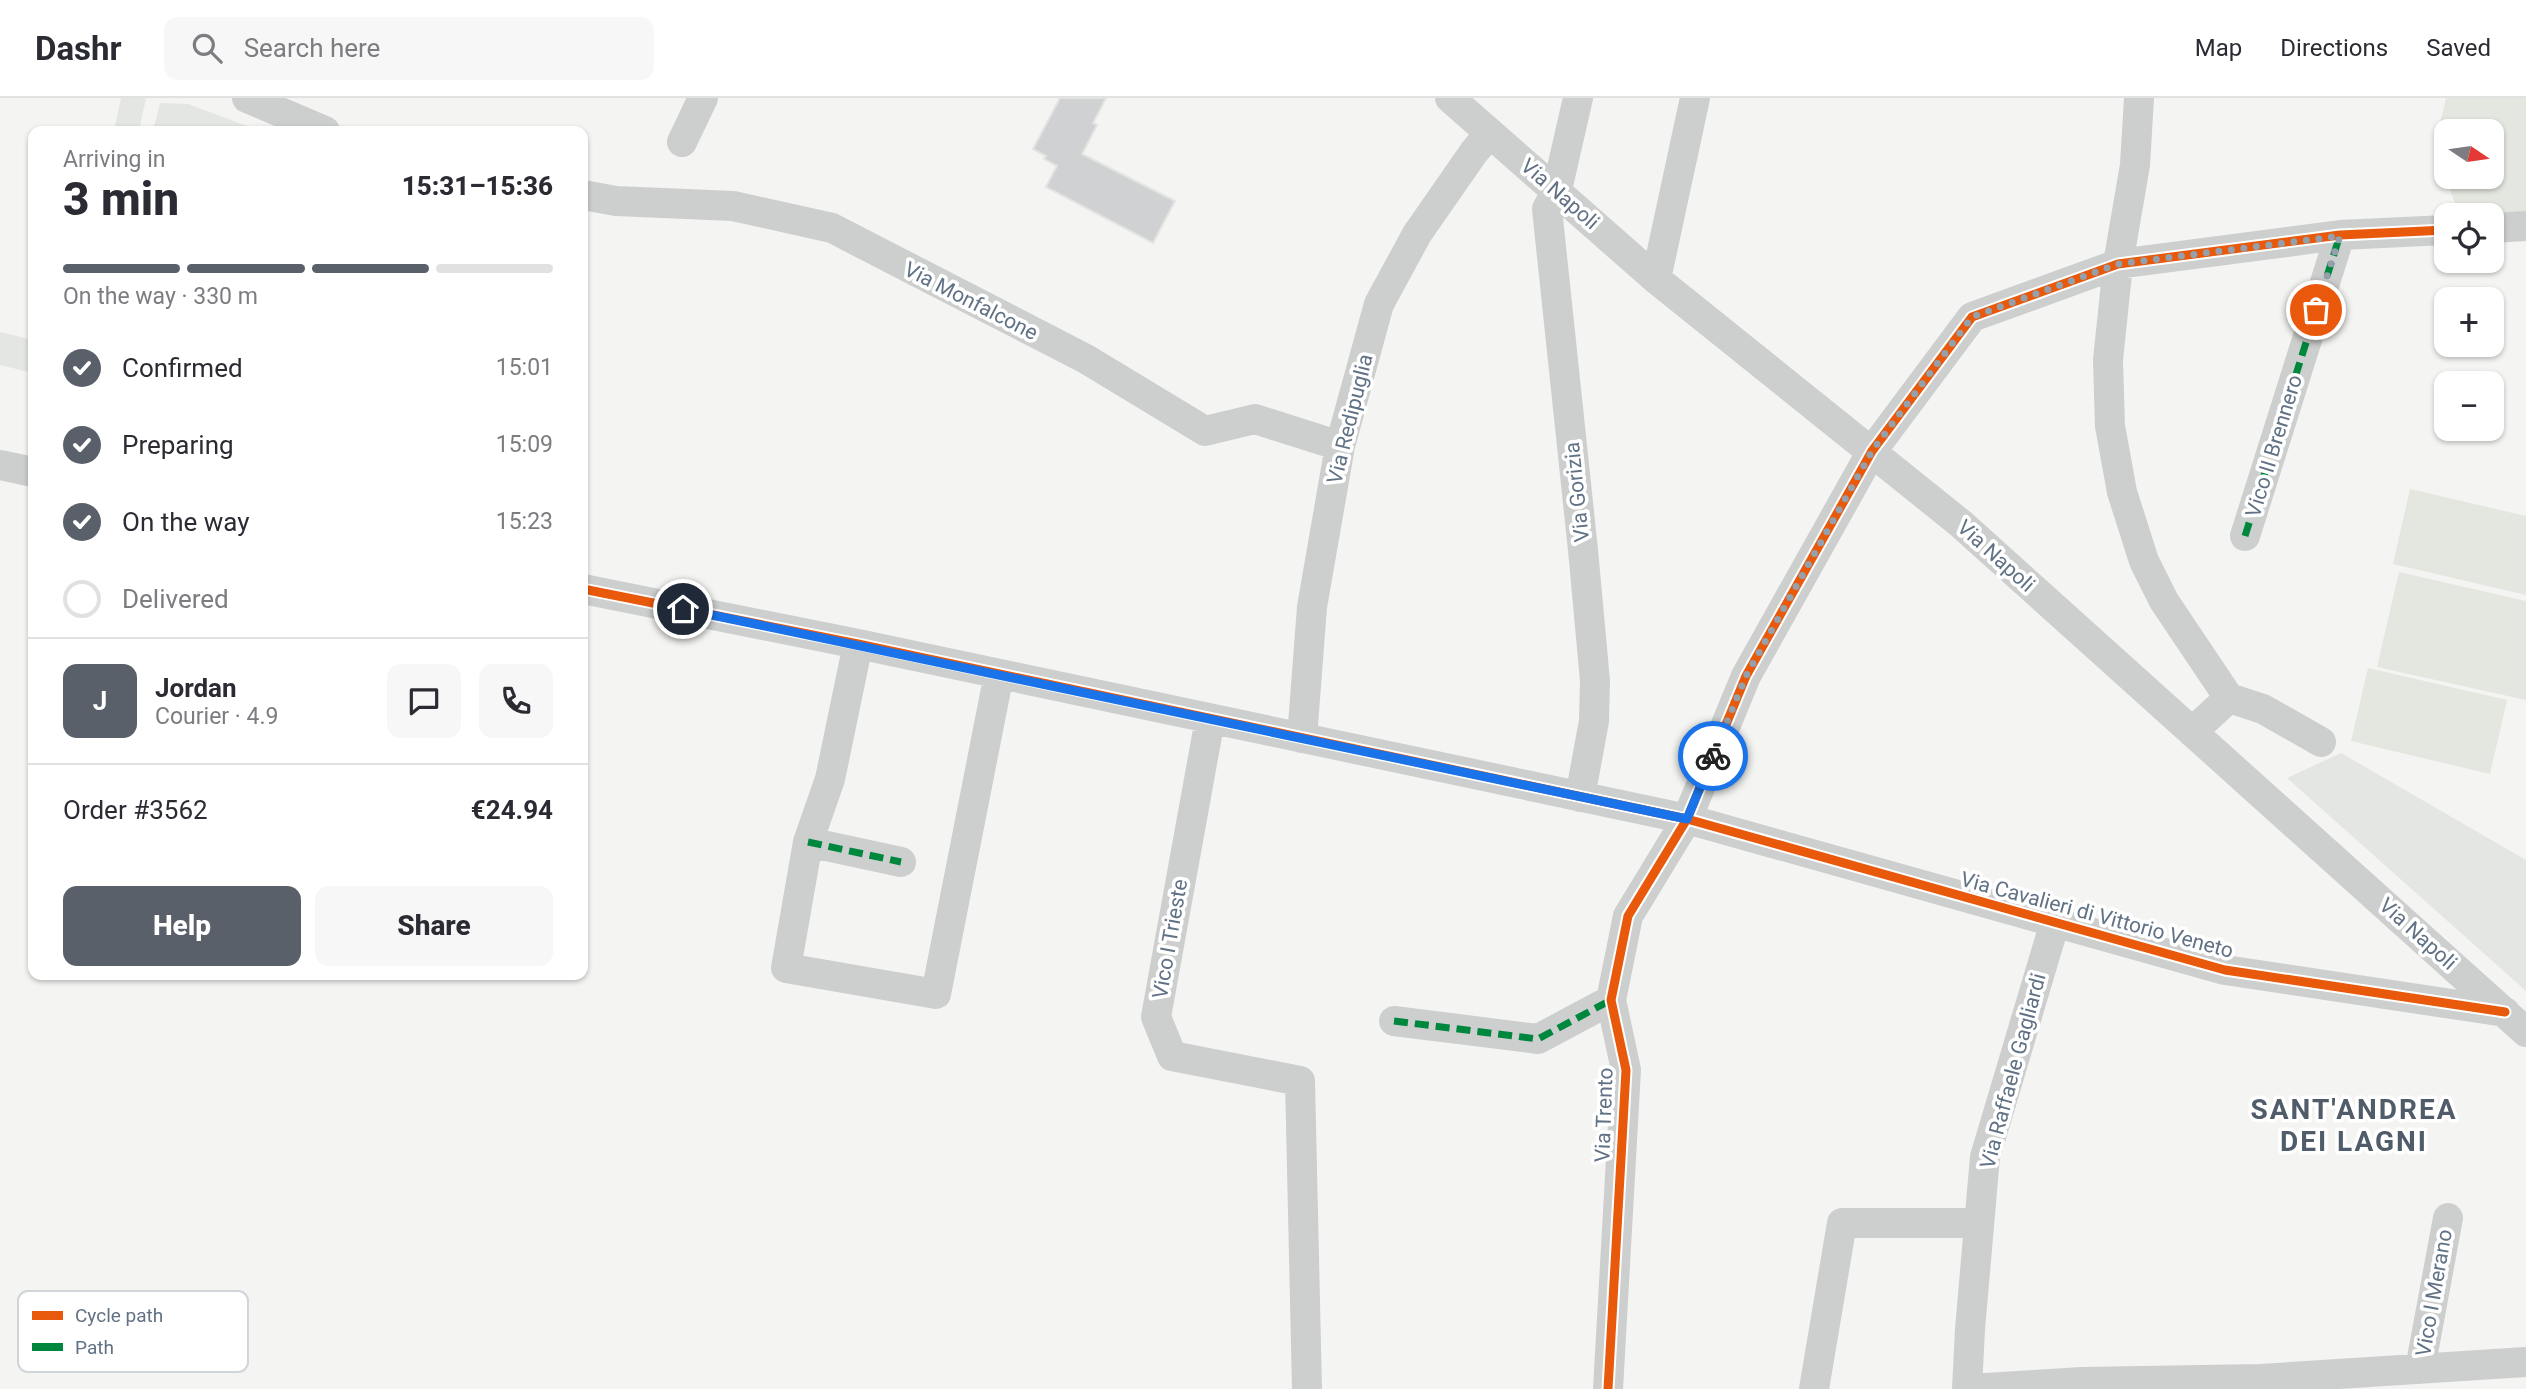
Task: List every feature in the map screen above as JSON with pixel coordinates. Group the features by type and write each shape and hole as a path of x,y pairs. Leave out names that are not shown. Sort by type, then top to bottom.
{"street":[{"path":"247,98 313,126"},
{"path":"681,142 703,98"},
{"name":"Via Napoli","path":"1450,98 1656,279 1960,523 2515,1022"},
{"name":"Via Gorizia","path":"1578,98 1557,190 1547,209 1595,681 1594,721 1580,797"},
{"path":"1656,279 1695,98"},
{"path":"2139,98 2135,165 2118,264 2108,360 2110,426 2122,492 2144,561 2164,601 2229,698 2263,709 2322,742"},
{"name":"Via Redipuglia","path":"1302,738 1312,607 1340,446 1379,304 1417,234 1490,133"},
{"name":"Via Monfalcone","path":"588,196 616,201 733,206 832,228 1086,359 1205,431 1255,419 1340,446"},
{"path":"2504,227 2526,226"},
{"name":"Via Trento","path":"1608,1389 1626,1070 1611,1000 1628,916 1687,819 1746,676 1872,451 1972,317 2118,264 2340,236 2434,231"},
{"name":"Vico II Brennero","path":"2245,536 2340,236"},
{"path":"0,465 28,471"},
{"name":"Via Cavalieri di Vittorio Veneto","path":"588,590 1687,819 2225,970 2515,1022"},
{"path":"858,645 830,779 808,842 786,968 936,994 999,674"},
{"path":"2192,732 2229,698"},
{"name":"Vico I Trieste","path":"1210,719 1156,1017 1172,1056 1300,1081 1307,1389"},
{"path":"808,842 901,862"},
{"name":"Via Raffaele Gagliardi","path":"1968,1389 1985,1157 2055,922"},
{"path":"1394,1021 1538,1039 1611,1000"},
{"name":"Vico I Merano","path":"2420,1368 2448,1218"},
{"path":"1814,1389 1842,1223 1979,1223"},
{"path":"1968,1389 2260,1379 2526,1362"}],"shaded area":[{"path":"121,98 146,98 140,126 115,126"},
{"path":"2446,98 2526,98 2526,213 2504,214 2504,203 2455,203 2450,189 2504,189 2504,119 2441,119"},
{"path":"160,103 188,104 247,126 154,126"},
{"path":"0,332 28,339 28,372 0,365"},
{"path":"2410,489 2526,516 2526,595 2393,564"},
{"path":"2399,572 2526,601 2526,700 2377,667"},
{"path":"2368,668 2507,700 2490,774 2351,741"},
{"path":"2341,753 2526,860 2526,991 2287,778"}],"building":[{"path":"1060,98 1106,98 1093,123 1097,125 1082,154 1175,201 1153,243 1046,187 1057,166 1033,149"}],"marked path":[{"path":"2245,536 2340,235"},
{"path":"808,842 901,862"},
{"path":"1394,1021 1538,1039 1611,1000"}],"cycle path":[{"path":"1608,1389 1626,1070 1611,1000 1628,916 1687,819 1746,676 1872,451 1972,317 2118,264 2340,235 2434,231"},
{"path":"588,590 858,644 1687,819 2225,970 2505,1012"}],"way so far":[{"path":"1713,756 1746,676 1872,451 1972,317 2118,264 2340,236 2316,310"}],"district":[{"name":"SANT'ANDREA DEI LAGNI","path":"2354,1125"}],"route":[{"path":"683,609 1687,819 1713,756"}]}
